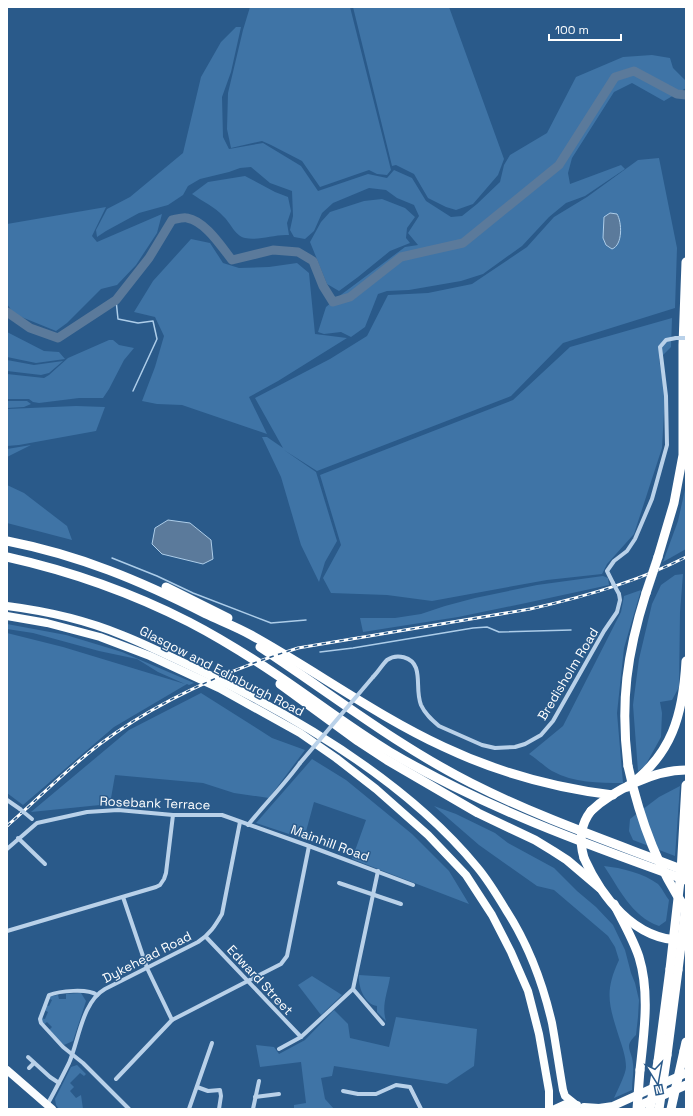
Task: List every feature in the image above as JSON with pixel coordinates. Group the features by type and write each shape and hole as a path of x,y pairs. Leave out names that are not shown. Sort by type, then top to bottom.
{"highway":[{"path":"686,262 683,345 683,455 674,503 631,645 627,673 624,716 628,766 647,833 667,878 686,909"},
{"path":"7,538 46,545 91,558 149,579 187,596 284,649 365,703"},
{"path":"7,541 68,556 148,585 250,634 365,703 443,747 497,768 552,784 613,795"},
{"path":"7,558 64,572 102,585 154,605 191,623 275,674 386,754 508,827"},
{"path":"102,585 163,614 217,643 266,675 381,756 478,812 535,840 567,860 600,888 632,923 638,927 654,935 669,939 686,939"},
{"name":"Glasgow and Edinburgh Road","path":"7,606 26,608 93,624 122,634 241,690 304,725 339,748 384,780 436,822 478,868 507,910 527,949 542,985 552,1023 563,1090 565,1096 575,1104"},
{"path":"208,615 253,642 392,738 460,778 540,815 686,871"},
{"name":"Glasgow and Edinburgh Road","path":"7,616 46,623 100,637 150,656 219,688 300,733 336,758 376,789 428,835 466,875 492,915 511,952 528,991 539,1034 550,1091 549,1109"},
{"path":"627,787 650,769 658,760 668,742 676,723 680,706 686,661"},
{"path":"328,711 389,751 463,792 541,825 686,880"},
{"path":"600,888 584,858 581,845 584,822 591,811 603,801 642,780 662,772 686,770"},
{"path":"659,1109 667,1055 686,785"},
{"path":"614,904 628,930 639,958 644,984 645,1024 640,1070 643,1107"},
{"path":"643,1107 658,1061 686,905"},
{"path":"672,1109 685,1046"},
{"path":"555,1109 566,1104 575,1104 585,1108 613,1106 686,1073"},
{"path":"643,1107 686,1085"},
{"path":"632,1109 643,1107 686,1089"}],"main road":[{"path":"7,1070 49,1107"}],"street":[{"name":"Bredisholm Road","path":"248,825 270,798 286,782 300,763 387,660 391,658 399,657 407,659 416,668 417,690 421,706 434,722 445,728 488,747 503,748 525,744 541,735 553,721 604,631 617,612 620,600 619,594 607,572 614,561 627,551 635,539 652,499 667,445 666,396 660,347 666,340 686,338"},
{"path":"7,800 37,823"},
{"name":"Rosebank Terrace","path":"7,849 37,823 87,812 104,810 174,815 222,815 240,822"},
{"path":"7,931 160,885 164,879 174,815"},
{"name":"Mainhill Road","path":"240,822 413,885"},
{"name":"Dykehead Road","path":"49,1107 73,1054 89,1006 97,995 206,937 215,928 222,914 240,822"},
{"path":"18,838 45,864"},
{"path":"116,1079 172,1020 281,964 288,956 309,846"},
{"path":"279,1049 301,1037 353,989 378,871"},
{"path":"339,883 401,904"},
{"path":"124,897 147,968 172,1020"},
{"name":"Edward Street","path":"206,937 301,1037"},
{"path":"353,989 383,1024"},
{"path":"97,995 94,992 85,991 54,993 49,995 40,1019 41,1023 63,1047 73,1054 129,1109"},
{"path":"189,1109 198,1087 212,1042"},
{"path":"28,1057 59,1083"},
{"path":"29,1068 34,1063"},
{"path":"253,1109 259,1081"},
{"path":"343,1091 358,1094 376,1094 396,1085 410,1087 420,1109"},
{"path":"198,1087 208,1090 220,1090 221,1096 218,1109"},
{"path":"255,1097 280,1094"}],"shaded area":[{"path":"250,7 350,7 391,170 387,175 377,174 369,170 320,187 302,161 262,141 231,148 227,129 228,93"},
{"path":"353,7 449,7 504,159 498,175 473,204 456,210 446,207 428,198 414,174 396,165 392,166"},
{"path":"236,27 241,27 231,72 222,97 223,137 229,149 263,143 301,166 318,191 368,174 387,178 394,170 412,178 426,201 451,217 462,216 500,182 504,165 510,155 547,133 576,77 623,57 652,55 670,58 673,68 685,80 686,88 664,101 632,83 614,92 572,158 568,173 570,184 621,165 625,169 585,196 566,203 549,217 522,246 483,274 461,281 409,290 387,291 378,294 365,327 351,337 341,332 324,334 318,332 326,307 405,247 418,245 408,233 419,216 414,205 397,198 386,190 369,188 333,203 322,213 314,231 305,239 294,237 290,230 293,216 292,191 270,183 251,167 240,168 200,179 188,186 183,195 168,205 139,213 97,237 96,230 107,209 130,197 183,153 201,77 221,42"},
{"path":"659,158 677,248 675,308 563,343 511,396 317,471 284,450 316,472 337,541 325,562 319,582 301,545 281,477 262,437 267,437 283,448 255,398 330,359 367,336 388,295 428,293 472,284 527,247 554,217 587,197 638,160"},
{"path":"245,176 275,192 288,197 291,211 287,223 289,235 278,235 256,239 241,237 235,232 220,213 192,194 208,182"},
{"path":"382,199 405,208 415,217 407,228 406,238 410,243 390,251 339,291 327,284 310,242 321,222 330,212 364,201"},
{"path":"106,207 92,236 97,242 162,214 157,233 136,265 117,285 101,289 67,323 56,331 14,314 7,304 7,224"},
{"path":"610,213 617,214 621,228 618,243 616,247 612,249 606,245 603,238 604,217"},
{"path":"191,239 210,243 223,263 239,268 269,267 297,263 309,273 315,334 347,338 278,381 249,397 267,434 182,405 157,404 142,401 155,367 164,336 155,317 134,312 153,281"},
{"path":"672,318 671,347 659,359 665,395 662,448 634,534 607,564 602,574 547,580 432,601 387,595 331,593 323,578 341,545 320,475 513,400 570,347"},
{"path":"7,332 44,351 59,352 65,359 36,363 7,357"},
{"path":"109,340 113,340 119,345 134,348 124,360 103,398 79,398 39,403 33,402 29,399 7,399 7,374 44,378 68,358"},
{"path":"7,360 34,365 63,361 49,373 41,375 7,371"},
{"path":"7,401 27,401 31,404 24,407 7,408"},
{"path":"76,406 105,407 96,431 7,446 7,409"},
{"path":"31,445 7,457 7,449"},
{"path":"7,485 24,493 67,526 72,540 7,523"},
{"path":"686,485 686,549 663,562 678,521"},
{"path":"168,520 190,523 211,540 213,559 203,564 162,554 152,544 155,528"},
{"path":"683,574 680,612 679,687 672,700 660,702 662,713 661,737 645,766 638,771 633,705 639,659 652,604 661,585 675,575"},
{"path":"603,576 608,578 609,585 458,617 363,632 360,618 395,618 421,614 475,598 537,585"},
{"path":"641,590 624,648 617,713 623,783 586,782 560,775 549,769 529,754 563,726 621,612 624,596"},
{"path":"7,624 66,635 122,652 194,683 189,685 187,684 114,727 23,805 7,793 7,633 63,647 185,684 158,672 137,659 99,651 33,633 7,629"},
{"path":"201,693 272,738 305,750 269,798 234,793 203,783 115,775 110,804 31,812 129,730"},
{"path":"312,759 346,780 412,834 449,871 469,904 352,859 366,820 314,802 304,839 256,823"},
{"path":"680,786 675,856 633,840 629,831 630,819 659,797"},
{"path":"434,806 456,814 495,833 508,843 554,868 613,925 625,950 639,1000 636,1035 632,1039 629,1046 633,1067 632,1090 614,1098 626,1067 625,1055 613,1016 610,998 611,981 619,960 615,947 608,936 554,890 537,886 479,845"},
{"path":"604,866 632,872 646,877 658,884 669,900 666,921 659,926 641,916 621,892"},
{"path":"359,975 390,977 384,1010 386,1021 377,1012 377,1006 372,1005 365,998 361,989"},
{"path":"312,976 342,995 321,1015 298,985"},
{"path":"81,993 86,1001 73,1041 64,1045 49,1030 52,1027 47,1022 43,1025 41,1018 45,1019 48,1012 44,1010 45,1005 49,1006 52,1000 48,998 49,996 58,995 59,999 66,999 66,994"},
{"path":"334,1010 348,1024 350,1038 389,1047 396,1017 477,1029 474,1066 447,1084 334,1066 332,1076 321,1078 325,1099 334,1109 294,1109 294,1105 306,1103 301,1062 260,1067 256,1045 274,1047 279,1054 305,1040"},
{"path":"77,1065 86,1074 84,1076 80,1073 70,1083 74,1087 70,1091 76,1098 81,1095 83,1109 59,1109 56,1105 55,1099 71,1067"}],"waterway":[{"path":"7,312 30,328 58,338 116,300 149,258 172,220 184,218 194,220 206,229 218,241 232,260 273,250 298,252 313,261 323,286 333,302 350,297 401,257 463,243 559,165 615,77 634,71 677,94 686,95"},
{"path":"116,300 118,319 138,323 153,321 157,339 133,391"},
{"path":"112,558 157,576 193,593 271,623 306,620"},
{"path":"320,652 473,628 487,627 499,632 571,630"}],"railway":[{"path":"7,826 100,744 123,728 170,700 220,676 298,648 530,609 590,594 649,574 686,557"}]}
